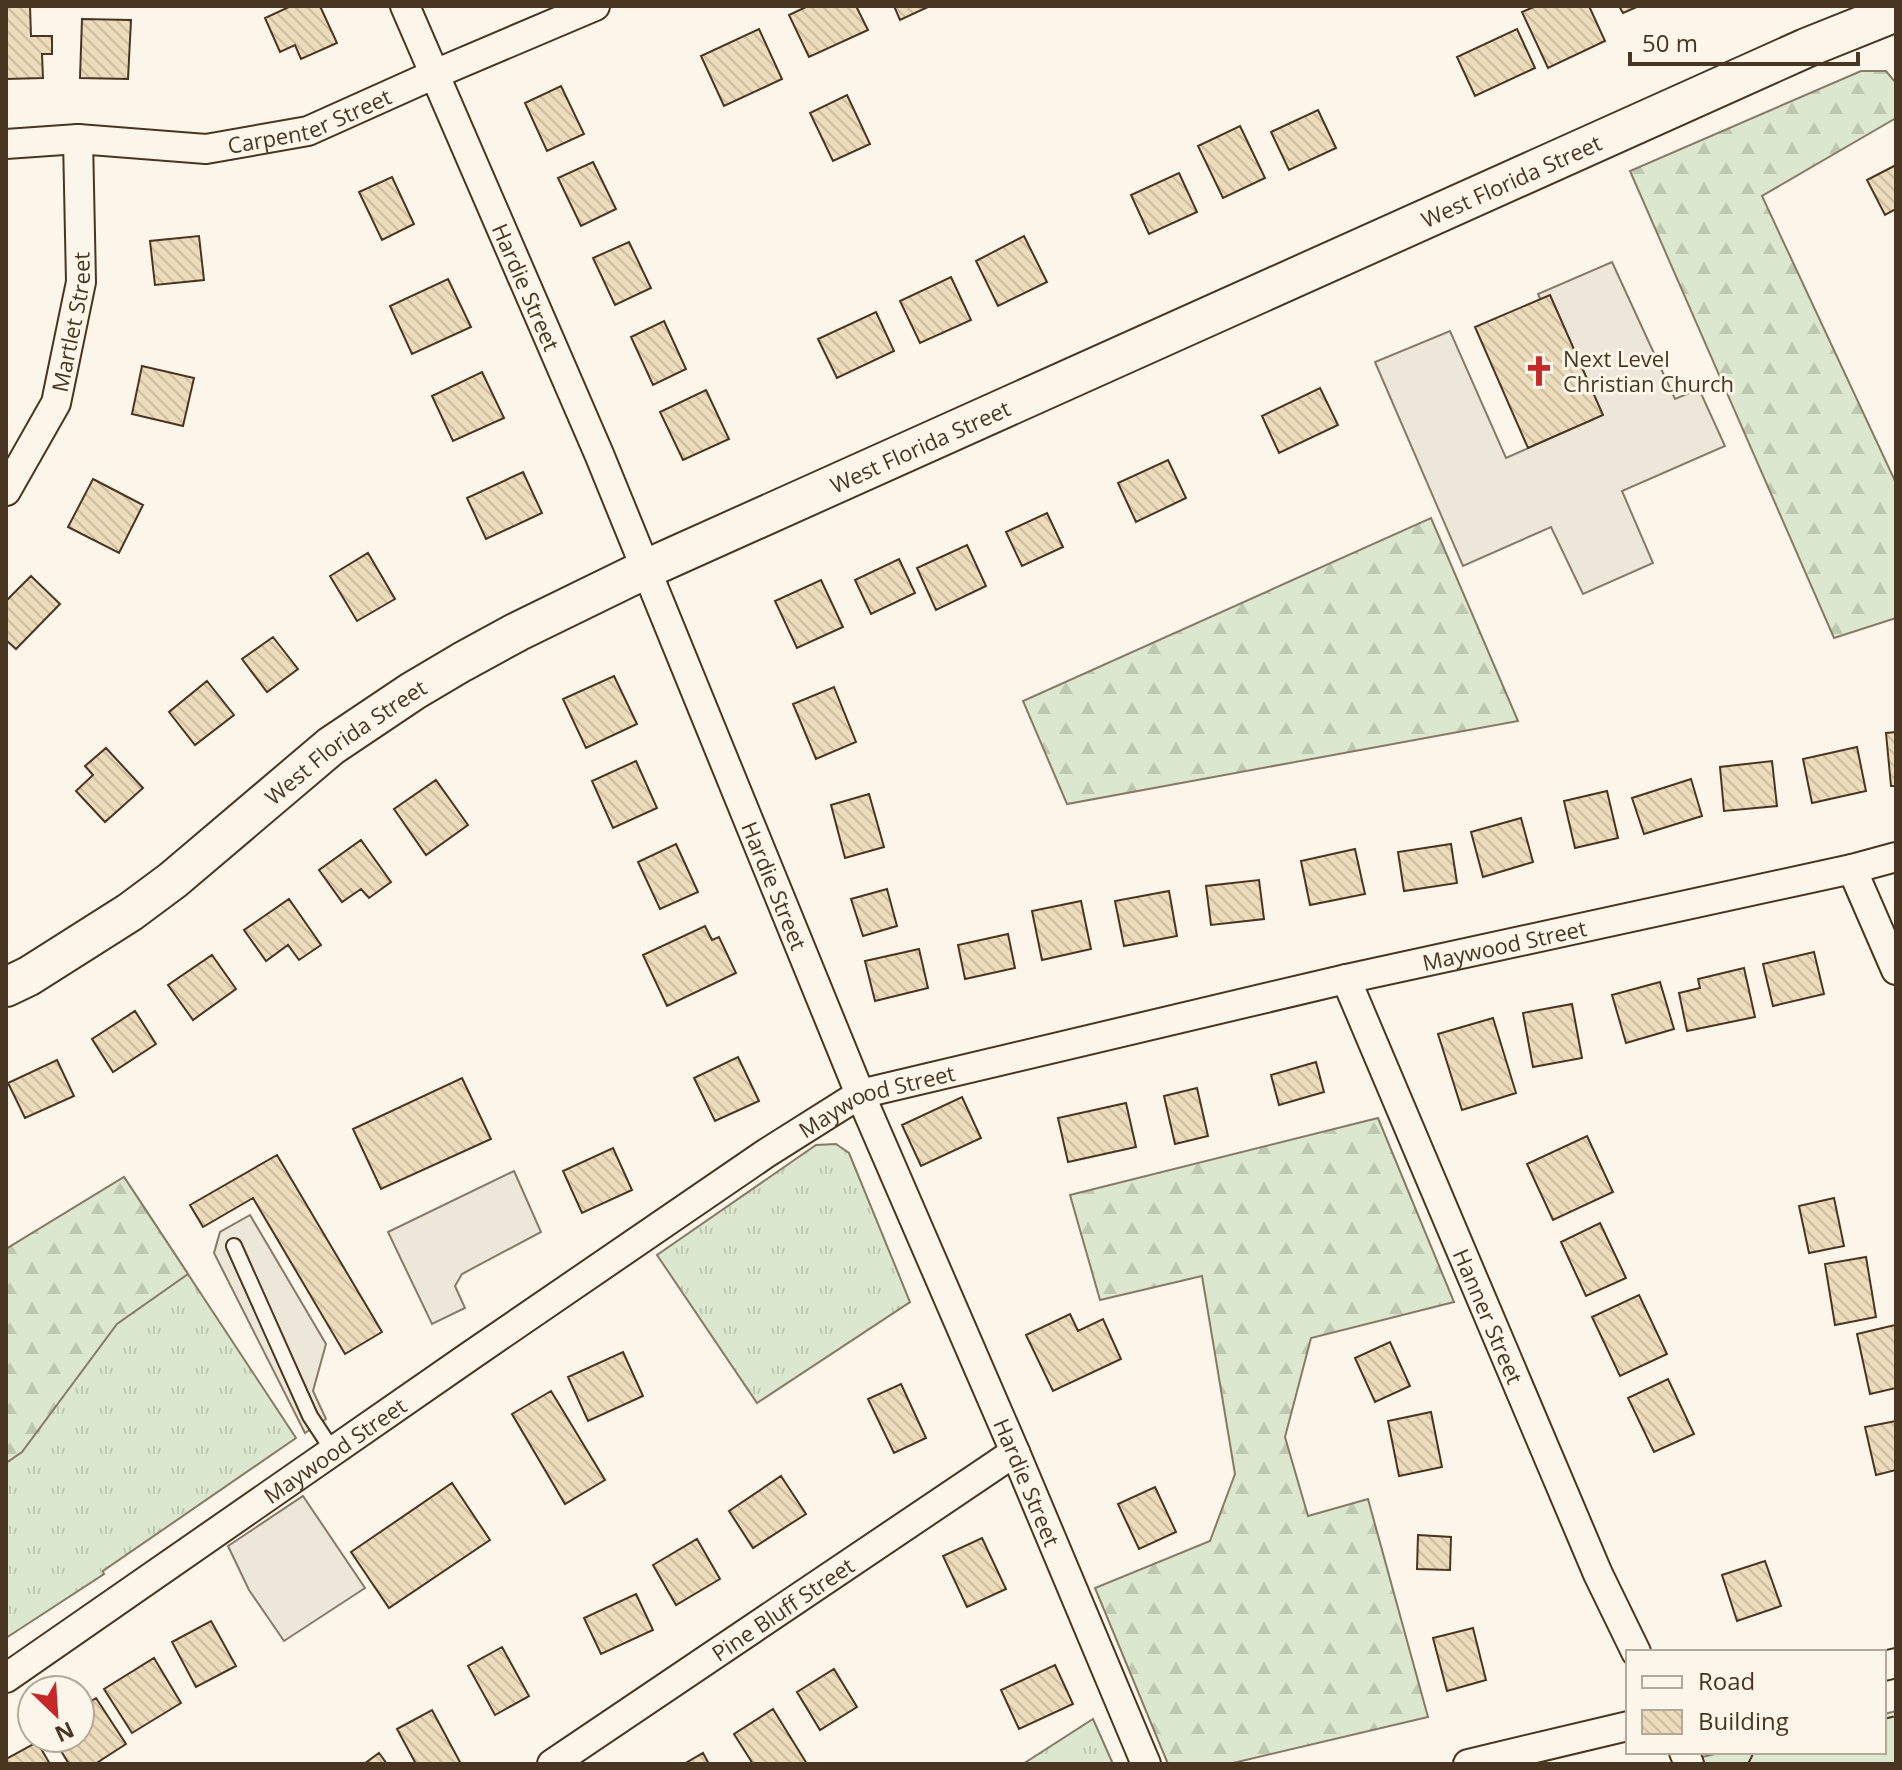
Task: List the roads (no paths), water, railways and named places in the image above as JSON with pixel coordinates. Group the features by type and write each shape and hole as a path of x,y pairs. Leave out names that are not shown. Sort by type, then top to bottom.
{"main road":[{"name":"West Florida Street","path":"6,987 29,976 130,912 173,880 331,746 413,691 503,639 646,569 1749,73 1886,18"}],"street":[{"name":"Hardie Street","path":"405,6 599,454 860,1094 1146,1764"},
{"name":"Carpenter Street","path":"6,144 78,139 206,149 308,131 595,6"},
{"name":"Martlet Street","path":"6,491 56,403 81,282 78,139"},
{"name":"Maywood Street","path":"6,1678 739,1172 860,1094 1346,979 1896,857"},
{"path":"1852,869 1896,970"},
{"name":"Hanner Street","path":"1346,979 1598,1574 1635,1650"},
{"name":"Pine Bluff Street","path":"552,1764 1015,1452"},
{"path":"1468,1764 1626,1726"}],"lane":[{"path":"234,1246 310,1416 333,1451"}],"place":[{"name":"Next Level Christian Church","path":"1539,371"}]}
